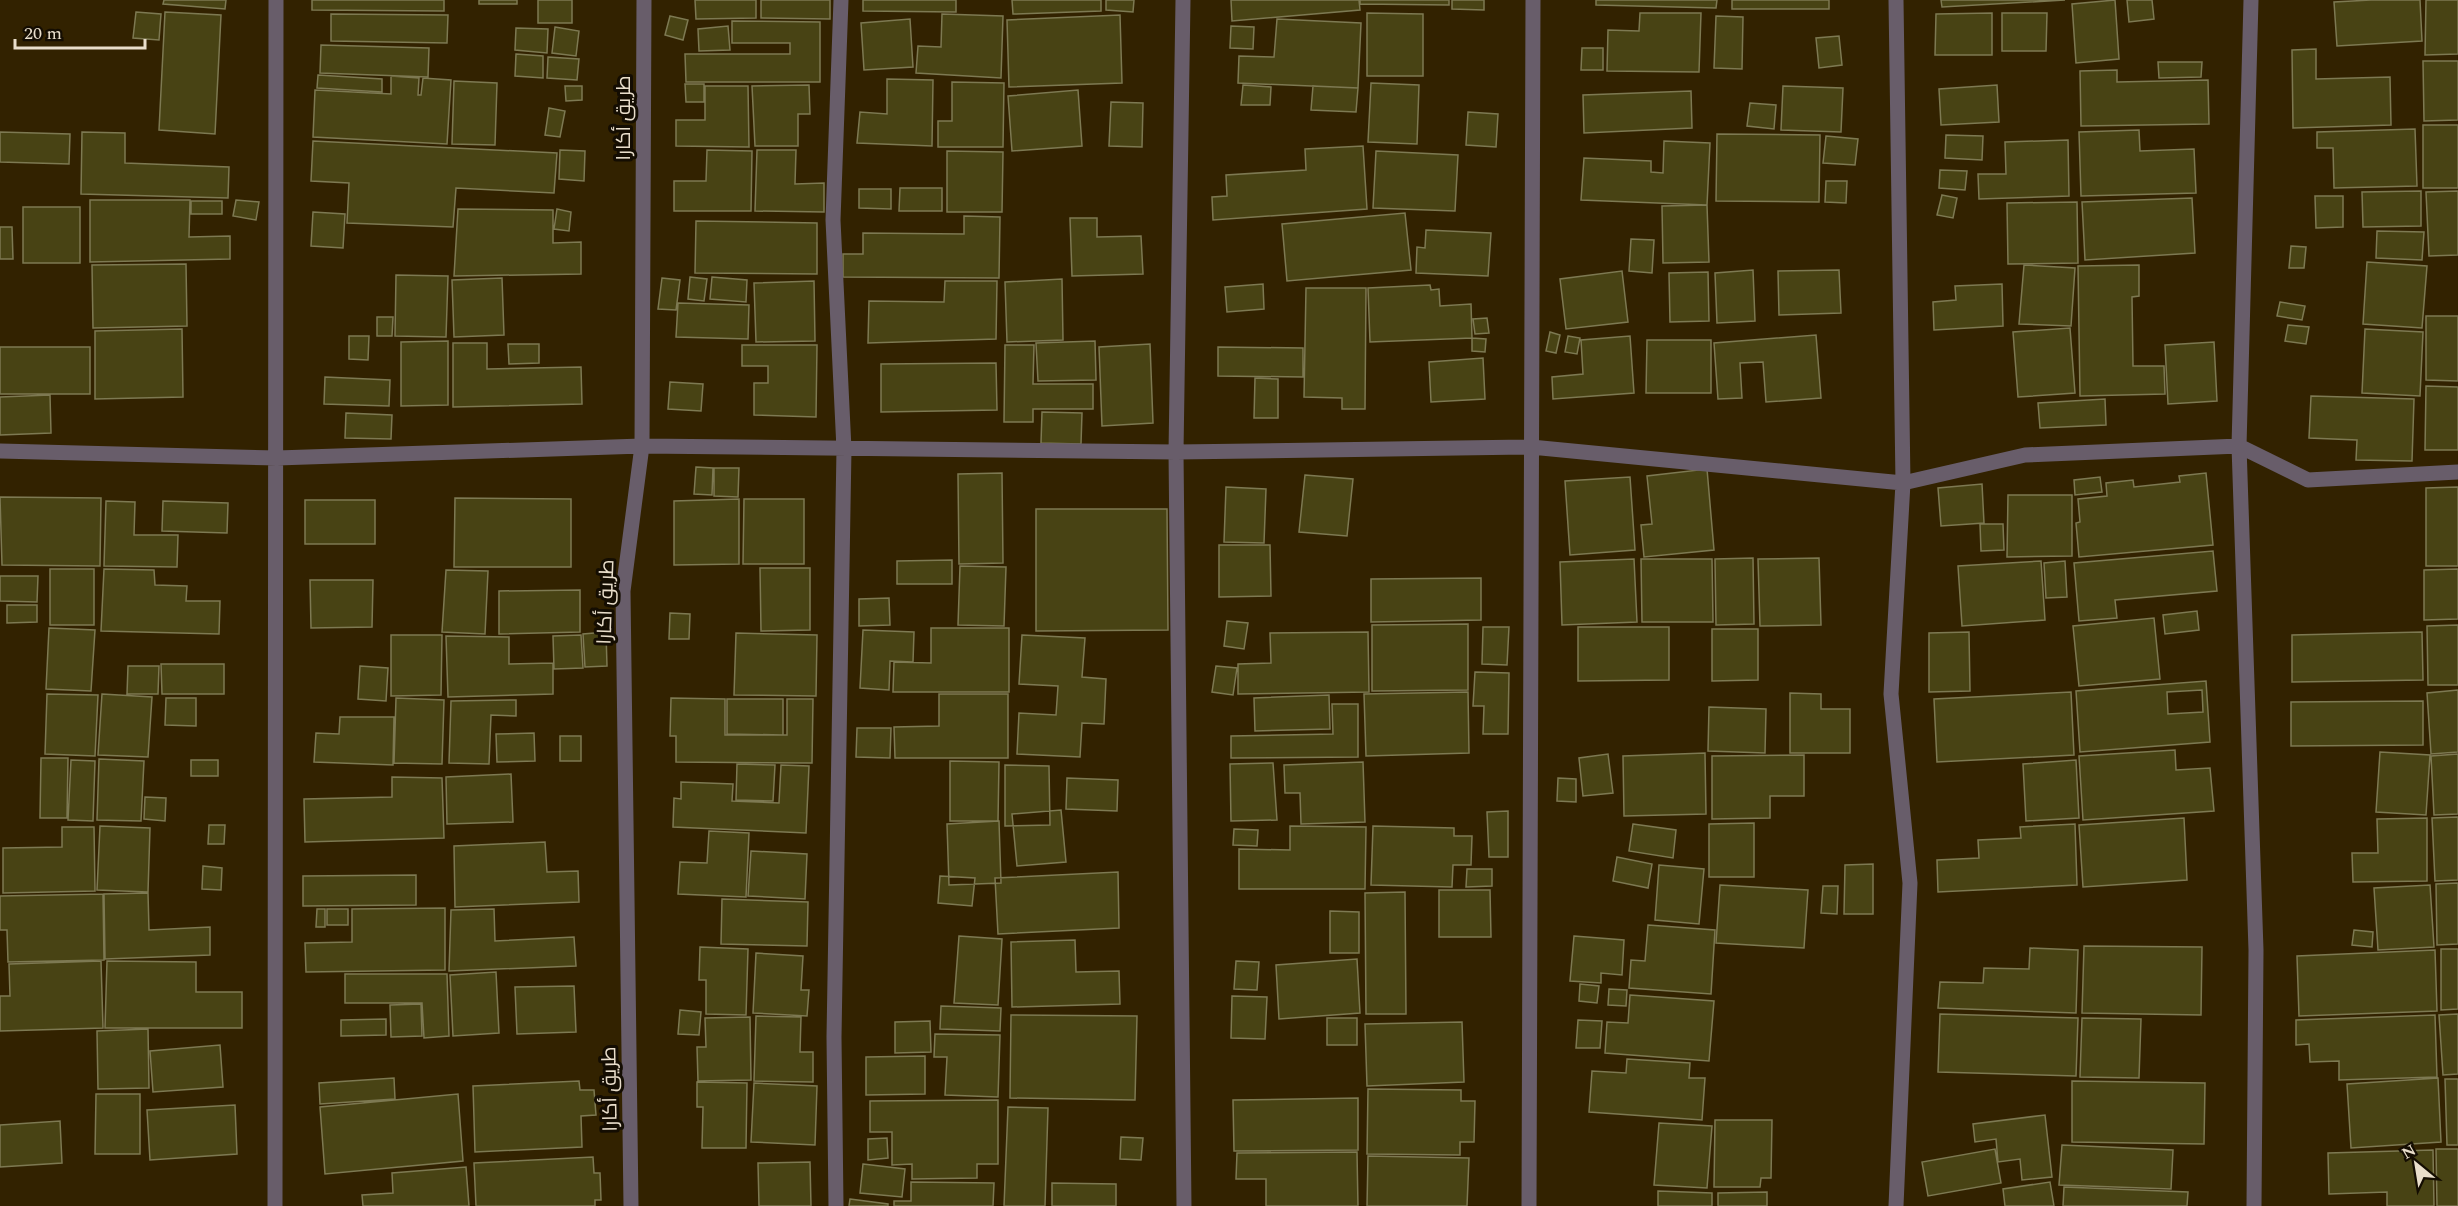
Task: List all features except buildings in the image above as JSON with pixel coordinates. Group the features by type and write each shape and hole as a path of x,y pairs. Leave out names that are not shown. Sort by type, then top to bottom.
{"street":[{"path":"275,1206 276,0"},
{"name":"طريق أكارا","path":"632,1206 623,591 642,446 644,0"},
{"path":"836,1206 834,1037 844,449 833,220 841,0"},
{"path":"1183,0 1176,452 1184,1206"},
{"path":"1529,1206 1533,0"},
{"path":"1896,0 1903,483 1891,694 1910,883 1896,1206"},
{"path":"2251,0 2239,446 2256,950 2254,1206"},
{"path":"0,451 277,458 642,446 1176,452 1531,447 1903,483 2025,455 2239,446 2308,480 2458,472"}]}
